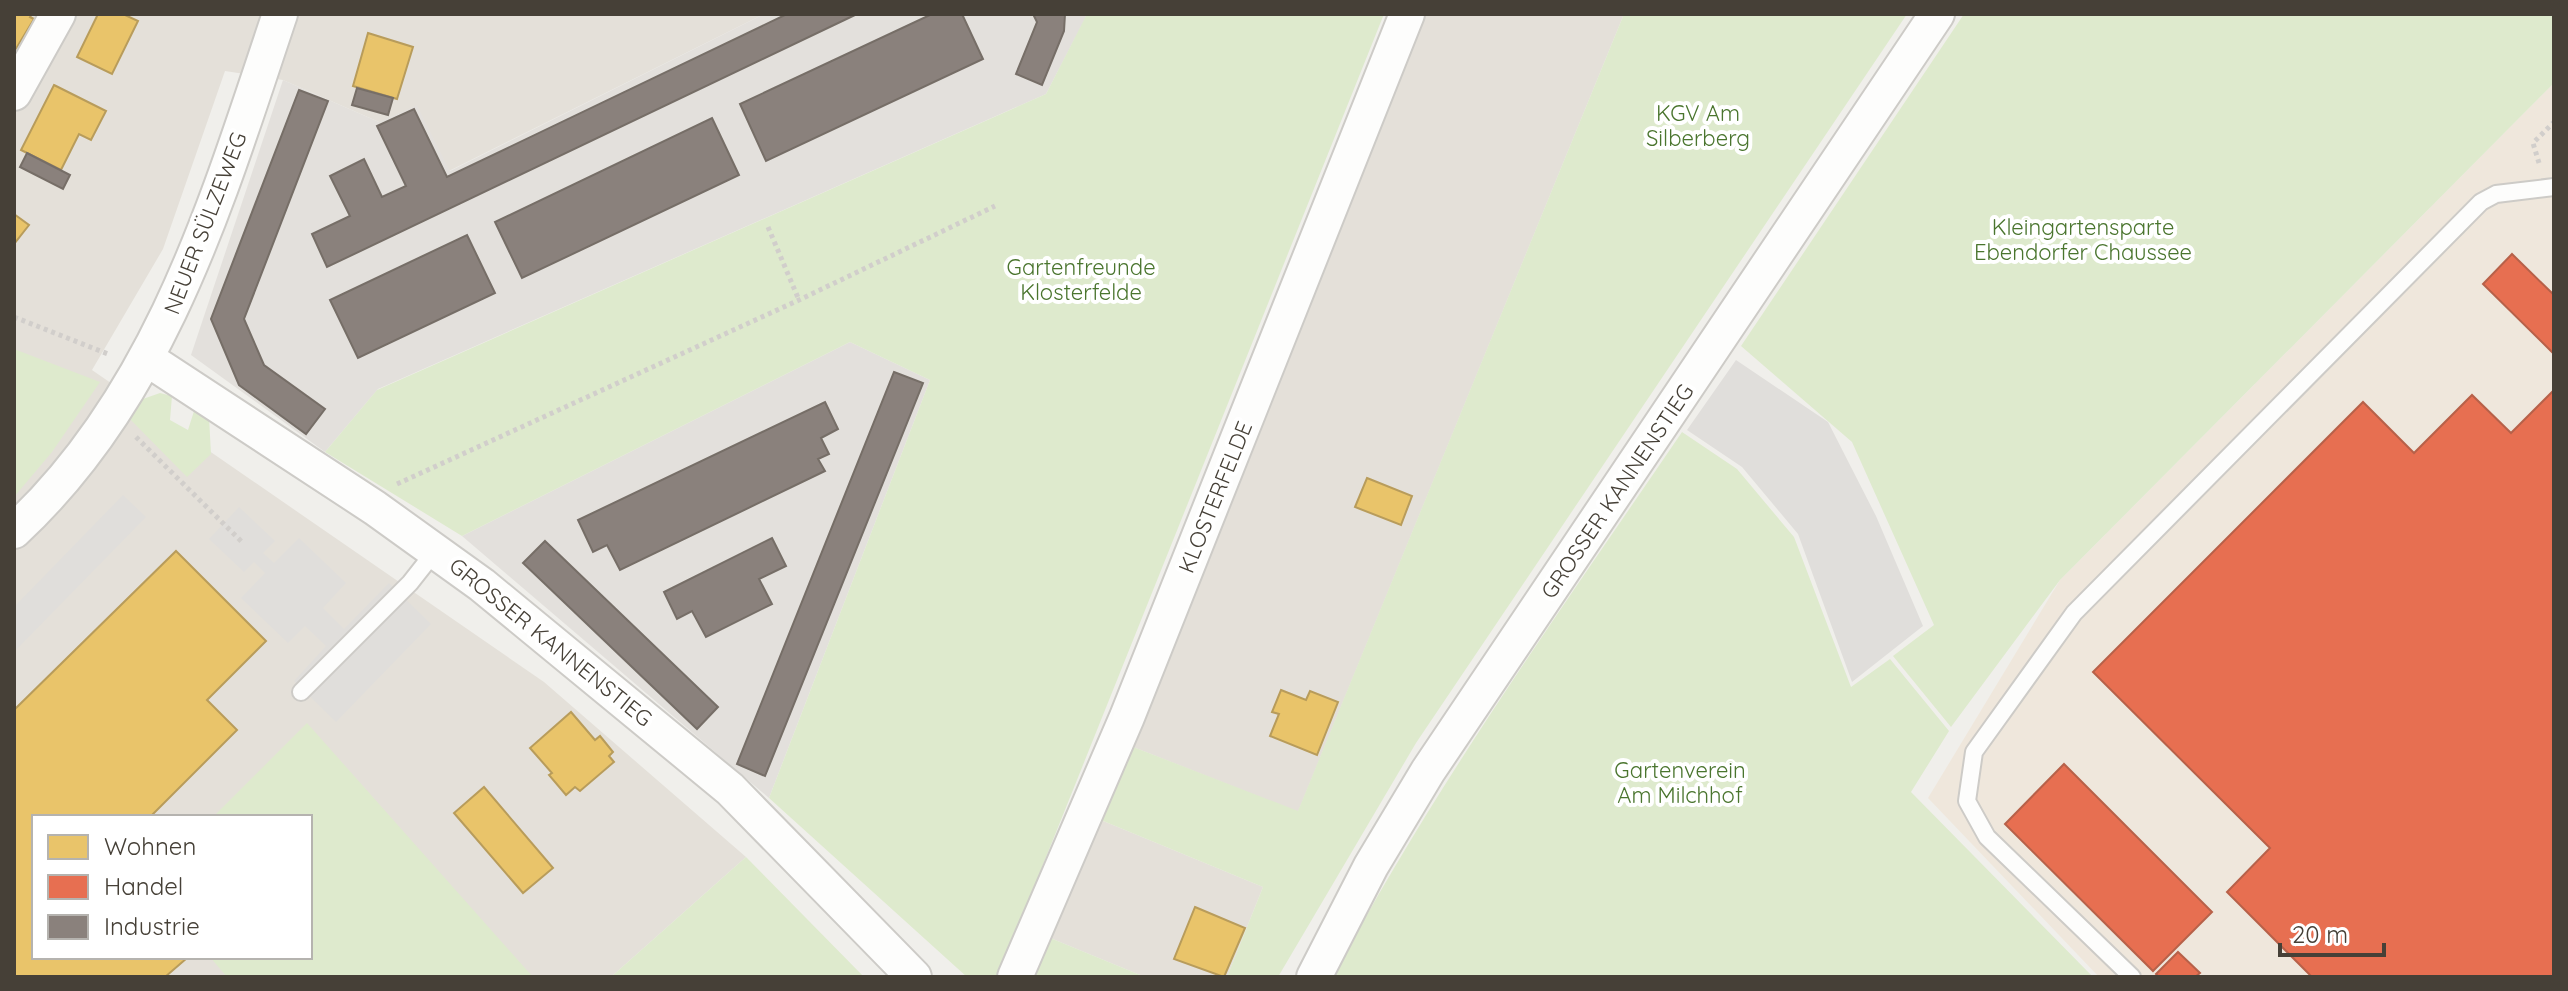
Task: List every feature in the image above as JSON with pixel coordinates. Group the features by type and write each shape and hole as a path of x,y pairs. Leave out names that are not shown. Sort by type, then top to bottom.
{"street":[{"path":"14,93 58,14"},
{"name":"NEUER SÜLZEWEG","path":"14,531 64,478 111,413 161,332 201,244 280,14"},
{"name":"KLOSTERFELDE","path":"1015,977 1133,702 1407,14"},
{"name":"GROSSER KANNENSTIEG","path":"1314,977 1371,866 1428,771 1937,14"},
{"name":"GROSSER KANNENSTIEG","path":"146,358 436,550 730,789 914,977"}],"lane":[{"path":"2132,977 1987,837 1967,801 1974,752 2074,613 2481,202 2496,194 2554,187"},
{"path":"301,692 410,583 436,550"}],"path":[{"path":"375,508 393,486 799,300 995,206"},
{"path":"768,227 799,300"},
{"path":"14,317 120,361 146,358"},
{"path":"111,413 243,543"}],"shaded area":[{"path":"14,14 764,14 449,171 379,122 283,80 225,71 163,249 92,370 544,682 746,857 611,977 14,977"},
{"path":"764,14 1085,14 1086,17 1046,94 378,389 325,452 191,355 283,80 379,122 417,105 450,171"},
{"path":"1416,14 1624,14 1298,812 1123,743"},
{"path":"2554,83 2554,977 2099,977 1928,798 2060,580"},
{"path":"850,342 930,380 769,798 462,536"},
{"path":"1736,360 1828,422 1876,516 1923,626 1852,682 1798,534 1742,467 1687,430"},
{"path":"123,495 146,517 14,652 14,607"},
{"path":"239,507 275,541 263,553 274,563 299,538 346,583 323,608 344,629 389,583 431,624 336,722 294,681 326,646 305,626 288,643 241,598 265,573 254,562 244,572 209,539"},
{"path":"1096,818 1263,887 1227,977 1145,977 1043,935"}],"green space":[{"name":"Gartenfreunde Klosterfelde","path":"1087,14 1384,14 998,977 967,977 769,798 930,380 850,342 462,536 325,452 377,390 1046,94"},
{"name":"KGV Am Silberberg","path":"1624,14 1907,14 1416,743 1278,977 1227,977 1263,887 1096,818 1123,743 1298,811"},
{"name":"Kleingartensparte Ebendorfer Chaussee","path":"1964,14 2554,14 2554,83 2060,580 1951,727 1893,656 1934,625 1852,442 1741,346"},
{"path":"14,349 100,382 52,452 14,497"},
{"path":"160,393 172,396 170,420 188,430 195,408 209,417 211,454 187,477 127,416 140,400"},
{"name":"Gartenverein Am Milchhof","path":"1682,432 1737,469 1794,537 1851,687 1890,659 1949,731 1911,792 2093,977 1333,977 1413,836 1456,768"},
{"path":"307,723 533,977 227,977 212,959 312,959 312,815 215,815"},
{"path":"746,857 864,977 611,977"},
{"path":"1043,935 1145,977 1024,977"}],"building: Wohnen":[{"path":"14,14 32,14 30,17 34,19 14,52"},
{"path":"98,14 123,14 138,21 112,74 77,57"},
{"path":"368,33 413,47 397,99 353,86"},
{"path":"54,85 106,111 91,140 79,134 61,170 21,150"},
{"path":"14,214 29,225 14,244"},
{"path":"1367,478 1412,496 1401,525 1355,507"},
{"path":"176,551 266,641 207,700 237,730 152,815 32,815 32,959 186,959 165,977 14,977 14,710"},
{"path":"1281,690 1306,700 1310,691 1338,702 1317,755 1270,736 1279,714 1272,712"},
{"path":"571,712 595,740 600,736 613,752 609,756 614,762 580,791 575,787 566,795 530,748"},
{"path":"484,787 553,868 523,893 454,813"},
{"path":"1195,907 1245,928 1224,977 1174,959"}],"building: Handel":[{"path":"2512,254 2554,295 2554,354 2483,284"},
{"path":"2554,390 2554,977 2312,977 2227,892 2270,848 2093,672 2363,402 2414,453 2472,395 2511,433"},
{"path":"2064,764 2212,912 2153,971 2005,824"},
{"path":"2178,952 2200,973 2195,977 2159,977 2156,974"}],"building: Industrie":[{"path":"787,14 857,14 327,267 312,234 350,216 330,176 364,159 382,197 406,186 377,126 414,109 447,177"},
{"path":"932,14 962,14 983,59 766,161 740,104"},
{"path":"1033,14 1065,14 1064,31 1042,85 1016,74 1037,22"},
{"path":"357,88 393,98 388,115 352,105"},
{"path":"299,90 328,101 244,319 264,365 325,409 306,434 239,385 211,319"},
{"path":"712,118 739,175 522,278 495,222"},
{"path":"27,153 70,175 63,189 20,167"},
{"path":"467,235 495,293 358,358 330,300"},
{"path":"894,372 923,383 765,776 737,764"},
{"path":"825,402 838,429 821,438 829,454 818,459 825,471 620,570 607,545 593,552 578,520"},
{"path":"772,538 786,566 759,579 772,604 706,637 692,611 677,619 664,592"},
{"path":"545,541 718,707 697,729 523,563"}]}
